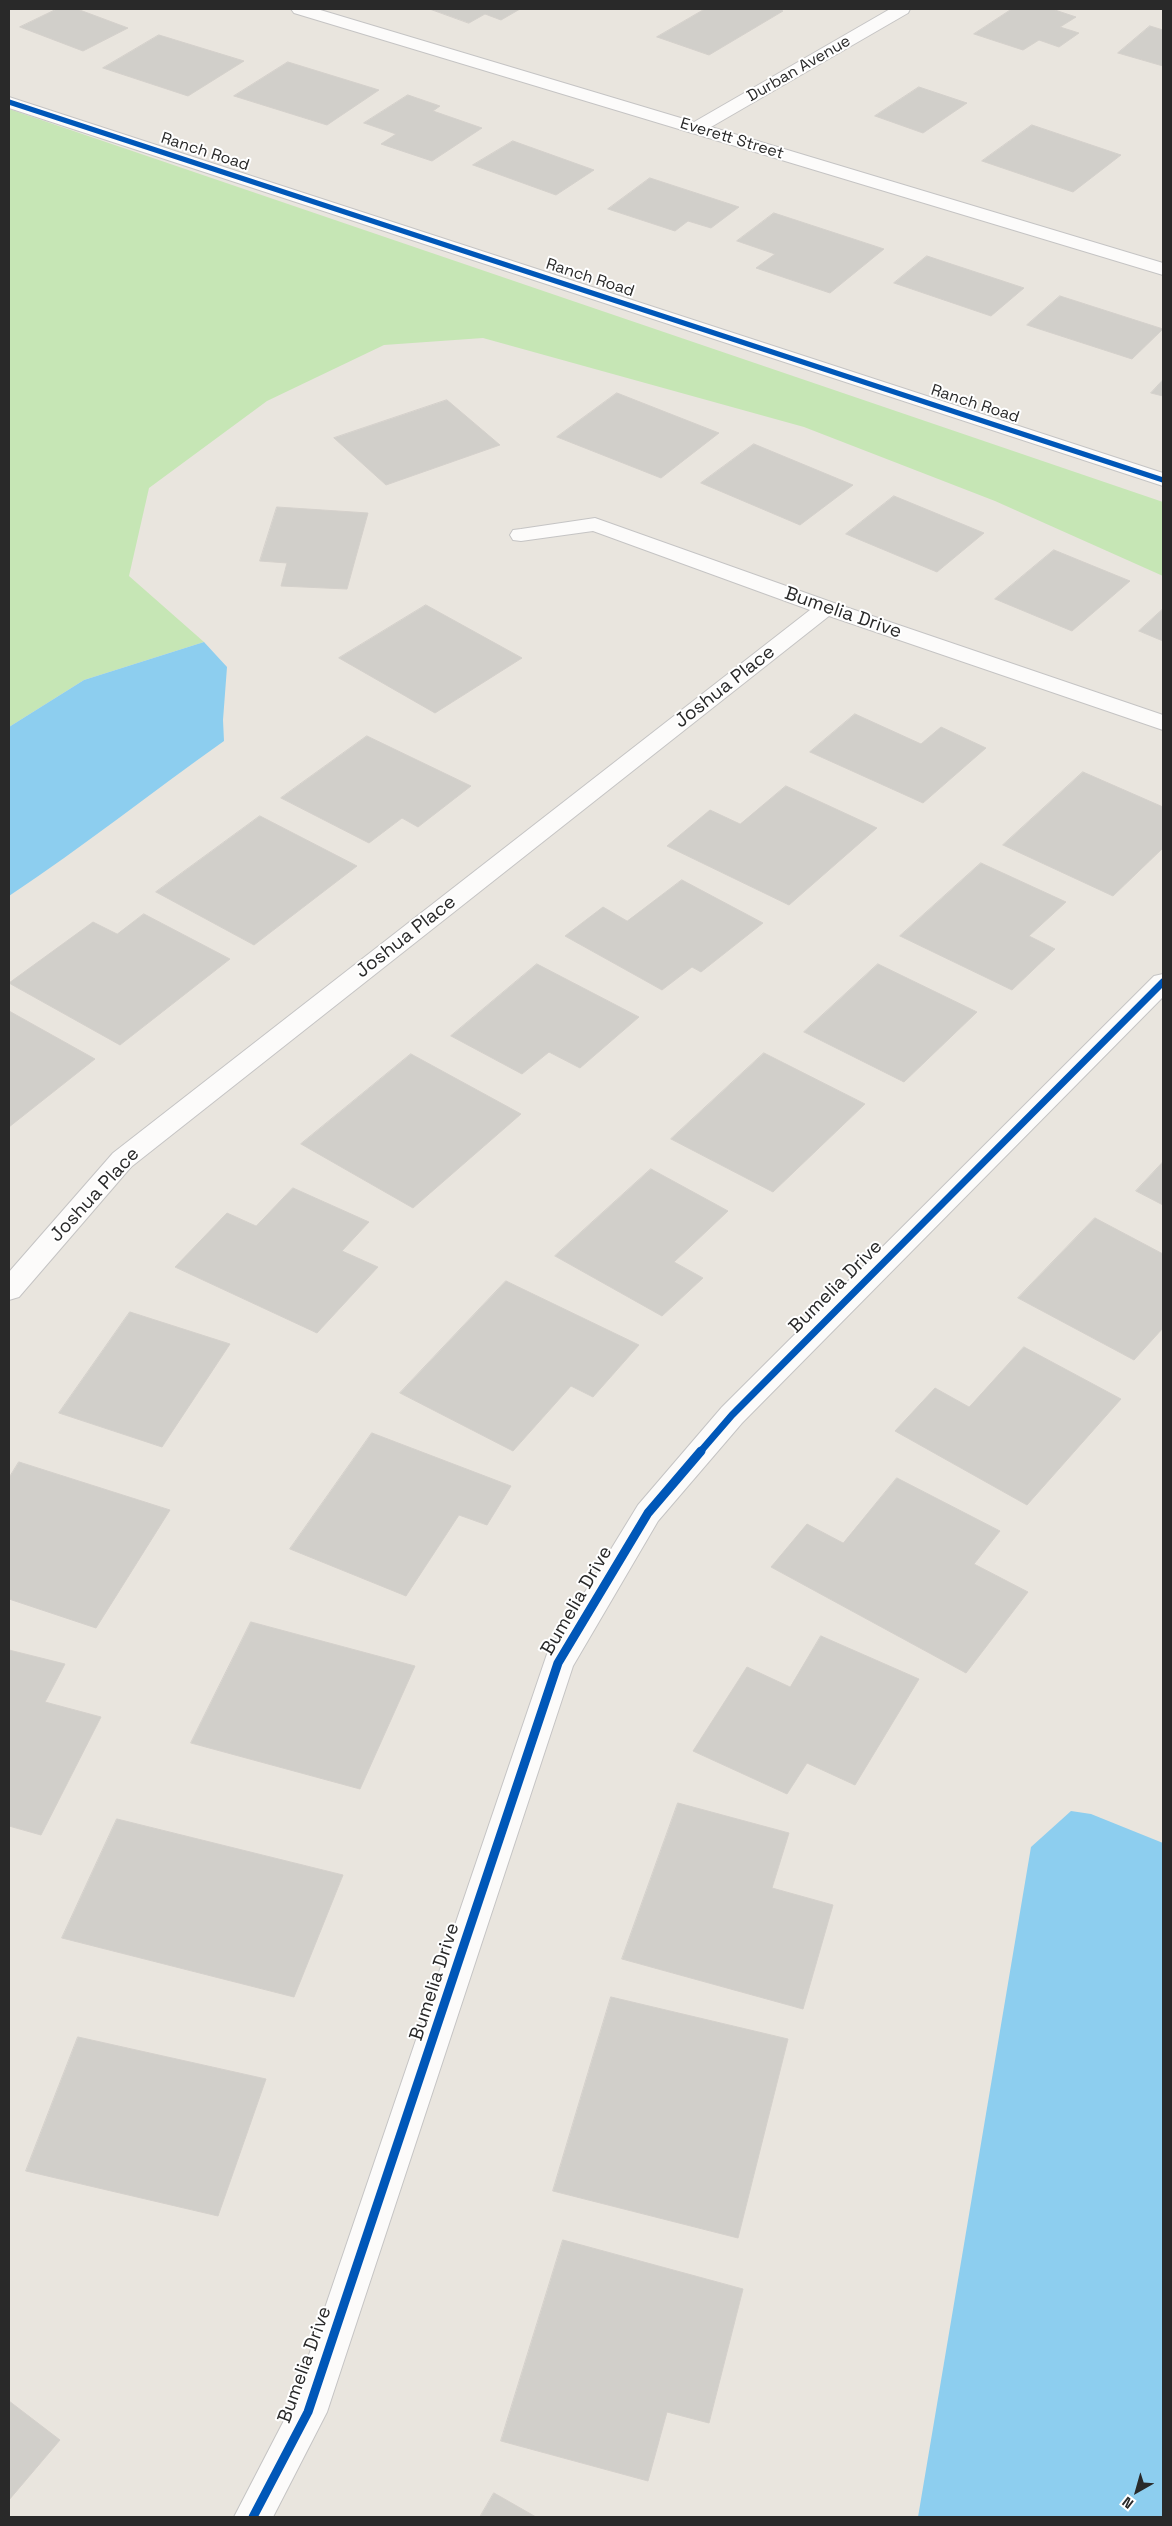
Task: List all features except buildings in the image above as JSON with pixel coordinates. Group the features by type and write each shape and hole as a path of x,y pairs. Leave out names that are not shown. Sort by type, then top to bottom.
{"street":[{"name":"Everett Street","path":"300,9 1163,269"},
{"name":"Durban Avenue","path":"696,128 902,9"},
{"name":"Ranch Road","path":"9,102 1163,480"},
{"name":"Bumelia Drive","path":"521,535 596,524 826,608 1163,723"},
{"name":"Joshua Place","path":"9,1290 122,1160 826,608"},
{"name":"Bumelia Drive","path":"253,2517 308,2412 558,1663 648,1513 732,1415 1163,982"}],"green space":[{"path":"9,109 1163,502 1163,576 995,501 804,427 483,338 384,345 267,401 149,488 129,576 204,642 84,680 9,727"}],"water":[{"path":"204,642 227,667 223,720 224,741 9,896 9,727 84,680"},
{"path":"1071,1811 1091,1814 1163,1843 1163,2517 918,2517 1031,1847"}],"cycle path":[{"path":"9,102 1163,480"},
{"path":"253,2517 308,2412 558,1663 648,1513 732,1415 1163,982"}]}
